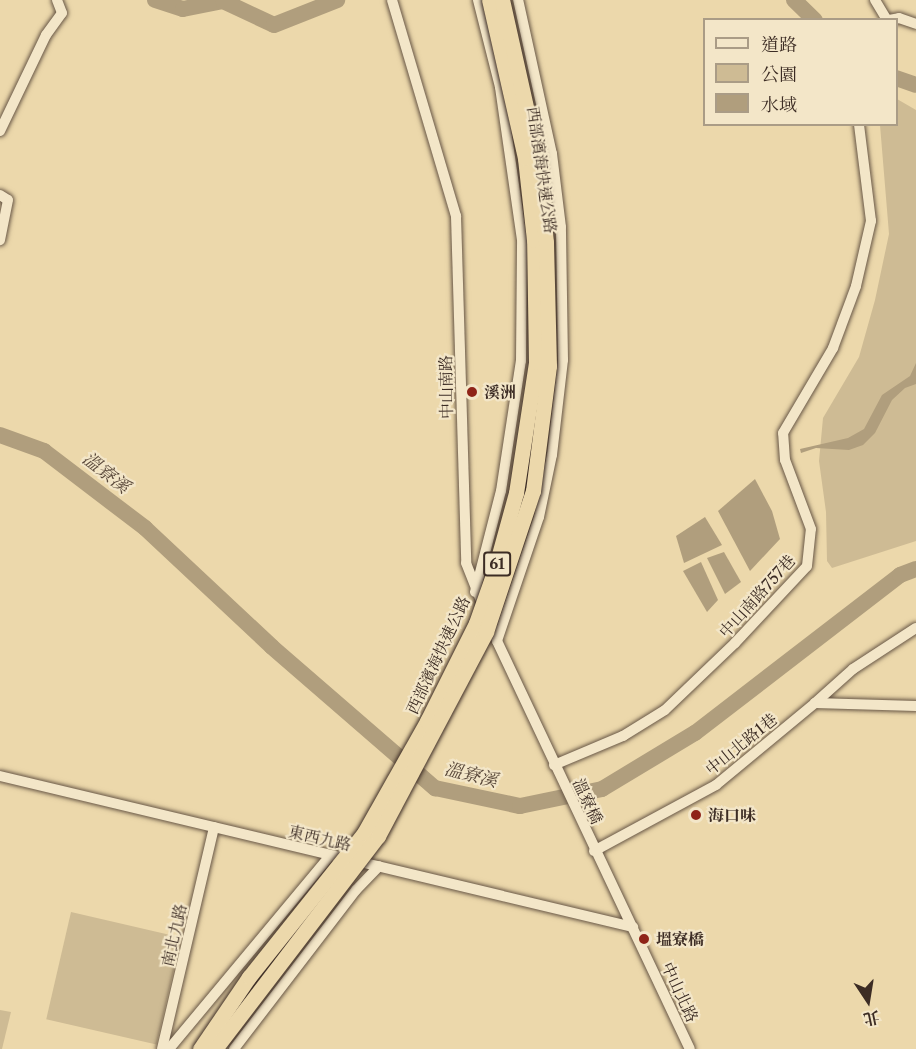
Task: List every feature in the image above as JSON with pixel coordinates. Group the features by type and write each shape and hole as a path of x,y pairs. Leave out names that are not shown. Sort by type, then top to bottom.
{"highway":[{"name":"西部濱海快速公路","path":"200,1049 249,977 364,833 427,721 476,623 498,559 516,493 536,362 534,240 525,158 489,0"},
{"name":"西部濱海快速公路","path":"215,1049 378,836 486,632 533,491 549,366 546,242 537,156 502,0"}],"street":[{"path":"0,131 46,35 62,13 57,0"},
{"name":"中山南路","path":"392,0 456,216 466,563 475,592 554,765"},
{"path":"475,592 501,491 521,361 522,240 500,87 478,0"},
{"path":"497,641 539,517 552,455 563,360 559,206 552,154 518,0"},
{"path":"876,0 887,18"},
{"path":"898,18 916,24"},
{"name":"中山南路757巷","path":"554,765 623,736 665,710 735,643 807,566 810,529 785,460 783,433 833,348 856,286 871,221 859,126"},
{"path":"0,195 9,200 0,240"},
{"name":"中山北路1巷","path":"594,851 716,785 854,669 916,628"},
{"path":"815,703 916,706"},
{"name":"溫寮橋","path":"554,765 594,851"},
{"name":"東西九路","path":"0,776 633,927"},
{"name":"南北九路","path":"162,1049 214,827"},
{"name":"中山北路","path":"594,851 633,927 690,1049"},
{"path":"170,1049 330,856"},
{"path":"234,1049 356,890 379,866"}],"green space":[{"path":"898,100 916,110 916,541 832,568 827,561 826,512 819,461 823,418 859,357 875,300 889,234 880,126 898,126"},
{"path":"71,912 181,937 156,1045 46,1019"},
{"path":"0,1010 11,1012 2,1049 0,1049"}],"water":[{"path":"916,363 916,384 905,388 892,400 875,433 863,445 849,450 816,448 801,453 800,449 848,438 864,429 882,395 910,376"},
{"path":"755,479 772,511 780,539 750,571 718,511"},
{"path":"705,517 722,545 684,563 676,536"},
{"path":"724,552 741,582 725,594 707,558"},
{"path":"701,562 718,600 707,612 683,571"}],"waterway":[{"path":"155,0 183,9 223,1 274,25 337,0"},
{"path":"794,0 813,18"},
{"path":"898,79 916,85"},
{"name":"溫寮溪","path":"0,435 44,451 145,528 272,647 435,788 520,806 602,789 695,733 900,575 916,569"}],"place":[{"name":"溪洲","path":"472,392"},
{"name":"海口味","path":"696,815"},
{"name":"塭寮橋","path":"644,939"}]}
